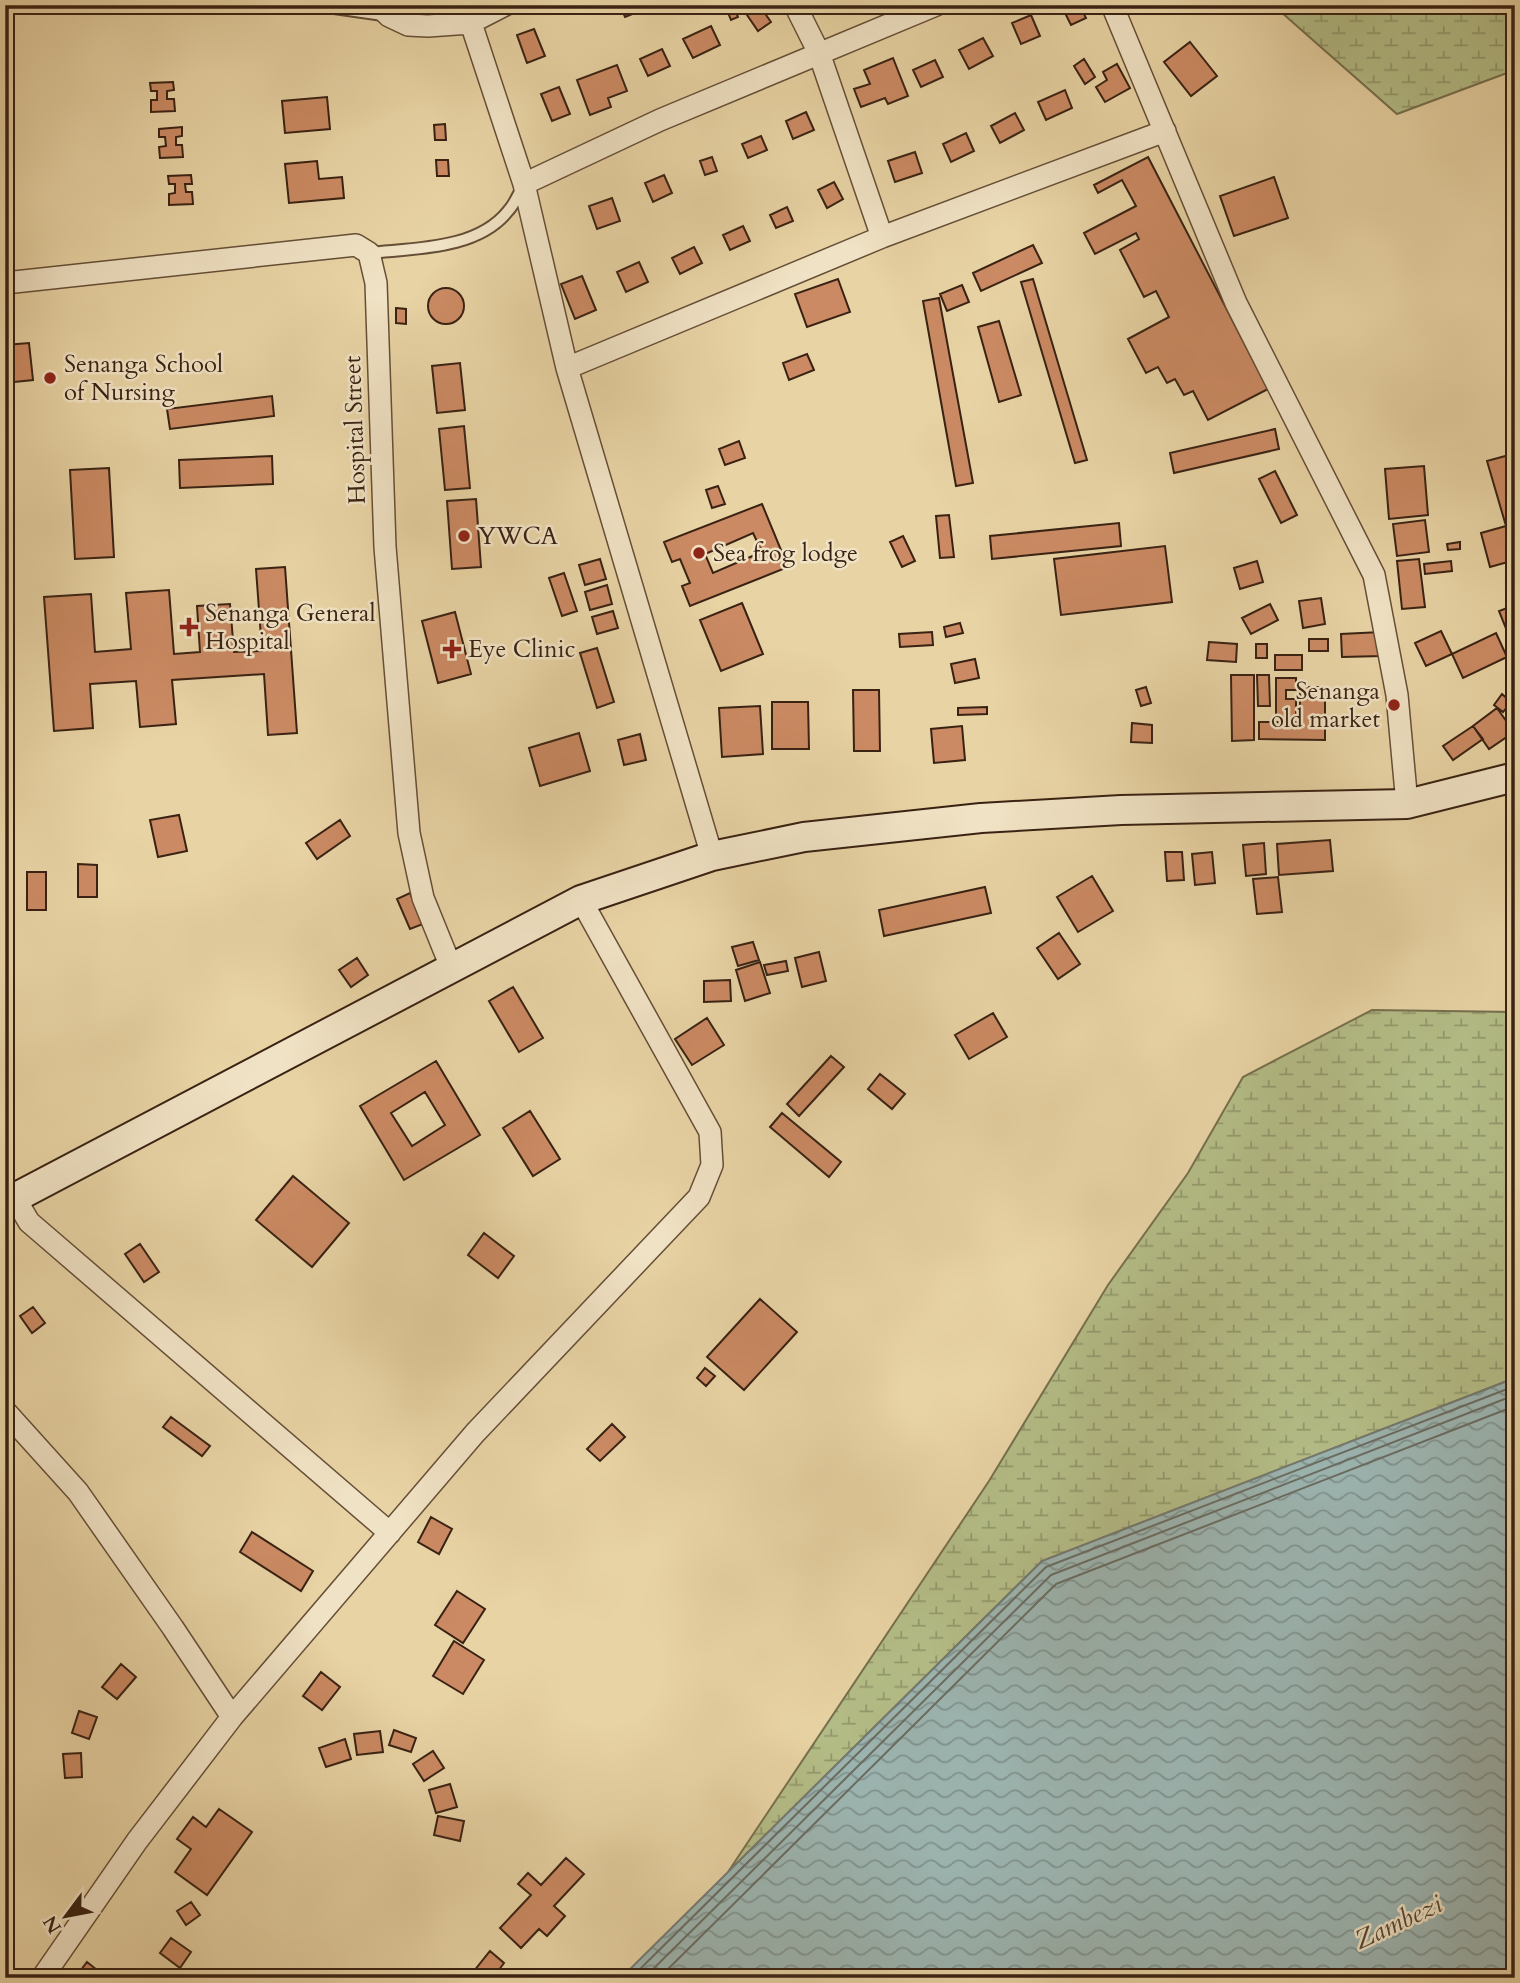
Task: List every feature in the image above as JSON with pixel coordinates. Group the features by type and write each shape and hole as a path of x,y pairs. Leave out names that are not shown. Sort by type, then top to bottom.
{"street":[{"path":"384,11 408,25 505,5"},
{"path":"795,5 818,53 883,237"},
{"path":"524,184 660,120 936,5"},
{"path":"1112,5 1236,303 1374,575 1396,695 1406,804"},
{"path":"467,14 524,184 567,368 712,856"},
{"path":"567,368 883,237 1165,131"},
{"path":"5,283 356,246 369,253"},
{"name":"Hospital Street","path":"369,253 376,283 385,547 409,833 423,898 451,967"},
{"path":"390,1534 29,1222 10,1200 581,900 712,856 804,837 981,818 1121,810 1406,804 1515,778"},
{"path":"42,1978 145,1831 232,1717 475,1433 699,1197 712,1165 710,1132 581,900"},
{"path":"5,1411 78,1492 232,1717"}],"lane":[{"path":"313,5 384,11"},
{"path":"369,253 430,247 469,238 508,212 524,184"}],"green space":[{"path":"1273,5 1515,5 1515,70 1397,114"},
{"path":"1372,1010 1515,1012 1515,1378 1042,1561 728,1872 989,1481 1108,1285 1188,1173 1243,1077"}],"water":[{"name":"Zambezi","path":"1515,1378 1515,1978 621,1978 1042,1561"}],"building":[{"path":"620,5 647,5 648,8 625,17"},
{"path":"725,5 733,5 738,17 731,20"},
{"path":"759,5 771,22 758,31 745,12"},
{"path":"1061,5 1087,5 1081,8 1086,18 1071,25"},
{"path":"1031,15 1040,36 1021,44 1012,23"},
{"path":"711,26 720,45 693,58 683,39"},
{"path":"534,29 545,56 527,63 517,35"},
{"path":"983,38 993,56 969,69 959,50"},
{"path":"1190,42 1217,76 1191,96 1164,62"},
{"path":"662,49 670,66 648,76 640,59"},
{"path":"893,58 908,96 888,104 885,98 861,107 854,89 870,84 864,70"},
{"path":"1084,59 1095,77 1085,84 1074,66"},
{"path":"935,60 943,77 921,87 913,70"},
{"path":"1117,64 1130,88 1105,102 1096,87 1107,80 1103,72"},
{"path":"617,65 627,91 608,98 611,107 590,115 577,80"},
{"path":"173,82 174,90 167,91 167,99 174,99 175,111 151,112 151,100 157,100 157,91 151,91 150,83"},
{"path":"559,87 570,114 552,121 541,94"},
{"path":"1065,90 1072,108 1046,120 1038,102"},
{"path":"327,97 330,129 285,133 282,101"},
{"path":"806,112 814,130 793,139 786,121"},
{"path":"1015,113 1024,130 1000,143 991,126"},
{"path":"445,124 446,140 435,140 434,125"},
{"path":"182,127 182,136 176,137 176,145 182,145 183,157 160,158 159,147 166,146 165,137 159,137 159,129"},
{"path":"966,133 974,151 951,162 943,144"},
{"path":"761,136 767,150 748,158 742,144"},
{"path":"915,152 922,173 895,182 888,161"},
{"path":"712,157 717,171 705,175 700,161"},
{"path":"1148,157 1268,389 1208,420 1193,391 1184,395 1175,379 1167,383 1158,367 1146,373 1128,339 1169,317 1156,291 1144,297 1120,250 1139,239 1136,233 1095,254 1084,233 1136,206 1122,180 1098,193 1094,185"},
{"path":"436,160 448,160 449,176 437,176"},
{"path":"317,161 319,179 342,177 344,198 289,203 285,164"},
{"path":"191,175 192,184 185,184 186,192 192,192 193,204 169,205 169,194 175,193 175,184 169,184 168,176"},
{"path":"664,175 672,193 653,202 645,183"},
{"path":"1274,177 1288,218 1234,236 1220,196"},
{"path":"834,182 843,199 827,208 818,190"},
{"path":"612,198 620,221 597,229 589,206"},
{"path":"787,207 793,221 776,228 770,215"},
{"path":"743,226 750,241 730,250 723,235"},
{"path":"1033,245 1042,263 981,291 973,273"},
{"path":"694,247 702,263 680,274 672,258"},
{"path":"639,262 648,282 626,292 617,272"},
{"path":"582,276 596,310 575,319 561,284"},
{"path":"838,279 850,312 807,327 795,294"},
{"path":"1033,279 1087,460 1075,463 1021,282"},
{"path":"962,285 969,302 947,311 940,294"},
{"path":"446,288 459,293 464,306 459,319 446,324 433,319 428,306 433,293"},
{"path":"939,298 973,483 956,486 923,301"},
{"path":"396,308 406,309 406,324 396,323"},
{"path":"999,321 1021,395 999,402 978,327"},
{"path":"29,343 33,380 5,383 5,345"},
{"path":"807,354 814,370 789,380 783,363"},
{"path":"460,363 465,410 437,413 432,366"},
{"path":"272,396 274,416 170,429 167,409"},
{"path":"464,426 470,488 445,490 439,429"},
{"path":"1275,429 1279,449 1174,473 1170,453"},
{"path":"739,441 745,458 725,465 719,449"},
{"path":"1509,455 1515,476 1515,560 1490,567 1481,533 1506,526 1487,461"},
{"path":"272,456 273,484 180,488 179,460"},
{"path":"1424,466 1428,515 1389,519 1385,469"},
{"path":"109,468 114,557 75,559 70,470"},
{"path":"1275,471 1297,515 1281,523 1259,479"},
{"path":"718,486 725,504 712,508 706,490"},
{"path":"476,499 481,567 452,569 447,501"},
{"path":"762,504 788,567 690,606 682,586 690,583 680,559 672,562 664,542","holes":["753,533 762,552 713,573 705,554"]},
{"path":"949,515 954,557 940,558 936,516"},
{"path":"1425,520 1429,552 1397,556 1393,524"},
{"path":"1119,523 1121,546 992,559 990,536"},
{"path":"903,536 915,561 902,567 890,542"},
{"path":"1460,542 1460,549 1448,550 1447,544"},
{"path":"1165,546 1172,602 1061,615 1054,559"},
{"path":"600,559 606,579 585,585 579,565"},
{"path":"1419,559 1425,607 1402,609 1397,561"},
{"path":"1257,561 1263,582 1240,589 1234,568"},
{"path":"1451,561 1452,571 1425,574 1424,564"},
{"path":"285,567 297,733 268,735 264,674 172,680 176,724 140,727 136,681 90,684 93,728 54,731 44,597 91,594 95,652 131,649 126,593 169,590 174,654 200,652 197,606 230,604 234,652 262,651 256,569"},
{"path":"564,573 577,611 562,616 549,578"},
{"path":"607,585 612,604 590,610 585,592"},
{"path":"1321,598 1325,624 1303,628 1299,601"},
{"path":"742,603 763,654 721,671 700,620"},
{"path":"1270,604 1278,620 1251,634 1242,618"},
{"path":"1515,605 1515,628 1507,631 1499,611"},
{"path":"613,611 618,628 597,634 592,617"},
{"path":"455,612 471,674 438,683 422,621"},
{"path":"960,623 963,633 946,637 944,627"},
{"path":"1441,631 1452,654 1426,666 1415,643"},
{"path":"932,632 933,645 900,647 899,634"},
{"path":"1381,632 1382,656 1342,657 1341,634"},
{"path":"1496,633 1507,657 1463,678 1452,654"},
{"path":"1309,639 1328,639 1328,651 1309,651"},
{"path":"1209,642 1237,644 1236,662 1207,660"},
{"path":"1256,644 1267,644 1267,658 1256,658"},
{"path":"597,648 614,702 597,708 580,653"},
{"path":"1275,655 1302,655 1302,670 1275,670"},
{"path":"975,659 979,678 955,683 951,664"},
{"path":"1231,675 1254,675 1254,740 1232,741"},
{"path":"1257,675 1269,675 1270,706 1258,706"},
{"path":"1276,678 1296,678 1296,690 1286,690 1286,699 1296,699 1296,717 1276,717"},
{"path":"1146,687 1151,703 1141,706 1136,690"},
{"path":"1300,687 1325,687 1325,740 1259,739 1259,722 1300,722"},
{"path":"853,690 879,690 880,751 854,751"},
{"path":"1502,694 1511,702 1503,712 1494,705"},
{"path":"772,702 808,702 809,749 772,749"},
{"path":"760,706 763,754 722,757 719,708"},
{"path":"987,707 987,714 958,715 958,708"},
{"path":"1497,708 1514,732 1489,749 1473,726"},
{"path":"1132,723 1152,725 1152,743 1131,742"},
{"path":"962,726 965,760 934,763 931,729"},
{"path":"1473,726 1483,739 1453,760 1443,746"},
{"path":"579,733 590,771 540,786 529,748"},
{"path":"640,734 646,760 624,765 618,740"},
{"path":"179,815 187,851 158,857 150,820"},
{"path":"340,820 350,836 317,859 306,843"},
{"path":"1330,840 1333,871 1279,875 1277,844"},
{"path":"1264,843 1266,874 1246,876 1243,845"},
{"path":"1165,852 1182,852 1184,880 1167,881"},
{"path":"1212,852 1215,883 1195,885 1192,854"},
{"path":"78,864 97,865 97,897 78,897"},
{"path":"27,872 46,872 46,910 27,910"},
{"path":"1092,876 1113,911 1078,932 1057,897"},
{"path":"1278,877 1282,912 1257,914 1253,879"},
{"path":"985,887 991,913 884,936 879,910"},
{"path":"410,893 423,924 410,929 397,899"},
{"path":"1059,933 1080,964 1058,979 1037,948"},
{"path":"753,942 759,960 738,966 732,947"},
{"path":"819,952 826,981 802,987 795,958"},
{"path":"357,958 368,975 351,987 339,970"},
{"path":"786,961 788,971 767,975 764,965"},
{"path":"760,962 770,993 745,1001 736,970"},
{"path":"730,980 731,1001 704,1002 704,981"},
{"path":"513,987 543,1038 519,1052 489,1001"},
{"path":"993,1013 1007,1037 969,1059 955,1035"},
{"path":"707,1018 724,1045 692,1065 675,1039"},
{"path":"831,1056 844,1067 799,1116 787,1104"},
{"path":"436,1061 480,1135 404,1180 360,1106","holes":["425,1092 445,1125 412,1146 391,1113"]},
{"path":"880,1074 905,1094 892,1109 868,1089"},
{"path":"530,1111 560,1159 533,1176 503,1128"},
{"path":"782,1113 841,1162 829,1177 770,1127"},
{"path":"293,1176 349,1223 312,1267 256,1220"},
{"path":"484,1233 514,1256 498,1278 468,1255"},
{"path":"140,1244 159,1272 144,1282 125,1254"},
{"path":"760,1299 797,1332 744,1390 707,1357"},
{"path":"33,1307 45,1323 32,1333 20,1316"},
{"path":"705,1368 715,1376 706,1386 697,1378"},
{"path":"171,1417 210,1446 202,1456 163,1427"},
{"path":"612,1424 625,1437 600,1461 587,1449"},
{"path":"431,1517 452,1529 439,1554 418,1542"},
{"path":"252,1532 313,1571 301,1591 240,1552"},
{"path":"457,1591 485,1609 463,1643 435,1625"},
{"path":"454,1641 484,1660 463,1694 433,1676"},
{"path":"121,1664 136,1677 117,1699 102,1687"},
{"path":"321,1672 340,1687 322,1710 303,1696"},
{"path":"79,1711 97,1717 89,1739 72,1733"},
{"path":"394,1730 416,1738 411,1752 389,1745"},
{"path":"380,1731 383,1752 357,1755 354,1734"},
{"path":"345,1739 351,1759 326,1767 319,1748"},
{"path":"433,1751 444,1768 424,1781 413,1764"},
{"path":"81,1753 82,1777 65,1778 63,1754"},
{"path":"450,1784 457,1807 436,1813 429,1790"},
{"path":"219,1809 252,1832 207,1895 175,1872 191,1849 177,1839 193,1817 206,1827"},
{"path":"438,1816 464,1821 460,1841 434,1835"},
{"path":"566,1858 584,1874 554,1906 565,1916 547,1936 539,1929 521,1948 500,1928 531,1895 518,1884 528,1873 541,1885"},
{"path":"191,1902 200,1915 186,1925 177,1911"},
{"path":"171,1938 191,1952 180,1968 160,1953"},
{"path":"490,1951 504,1963 493,1978 470,1976"},
{"path":"87,1962 107,1978 75,1978"}],"place":[{"name":"Senanga School of Nursing","path":"50,378"},
{"name":"YWCA","path":"464,536"},
{"name":"Sea frog lodge","path":"699,553"},
{"name":"Senanga General Hospital","path":"189,627"},
{"name":"Eye Clinic","path":"452,649"},
{"name":"Senanga old market","path":"1394,705"}]}
